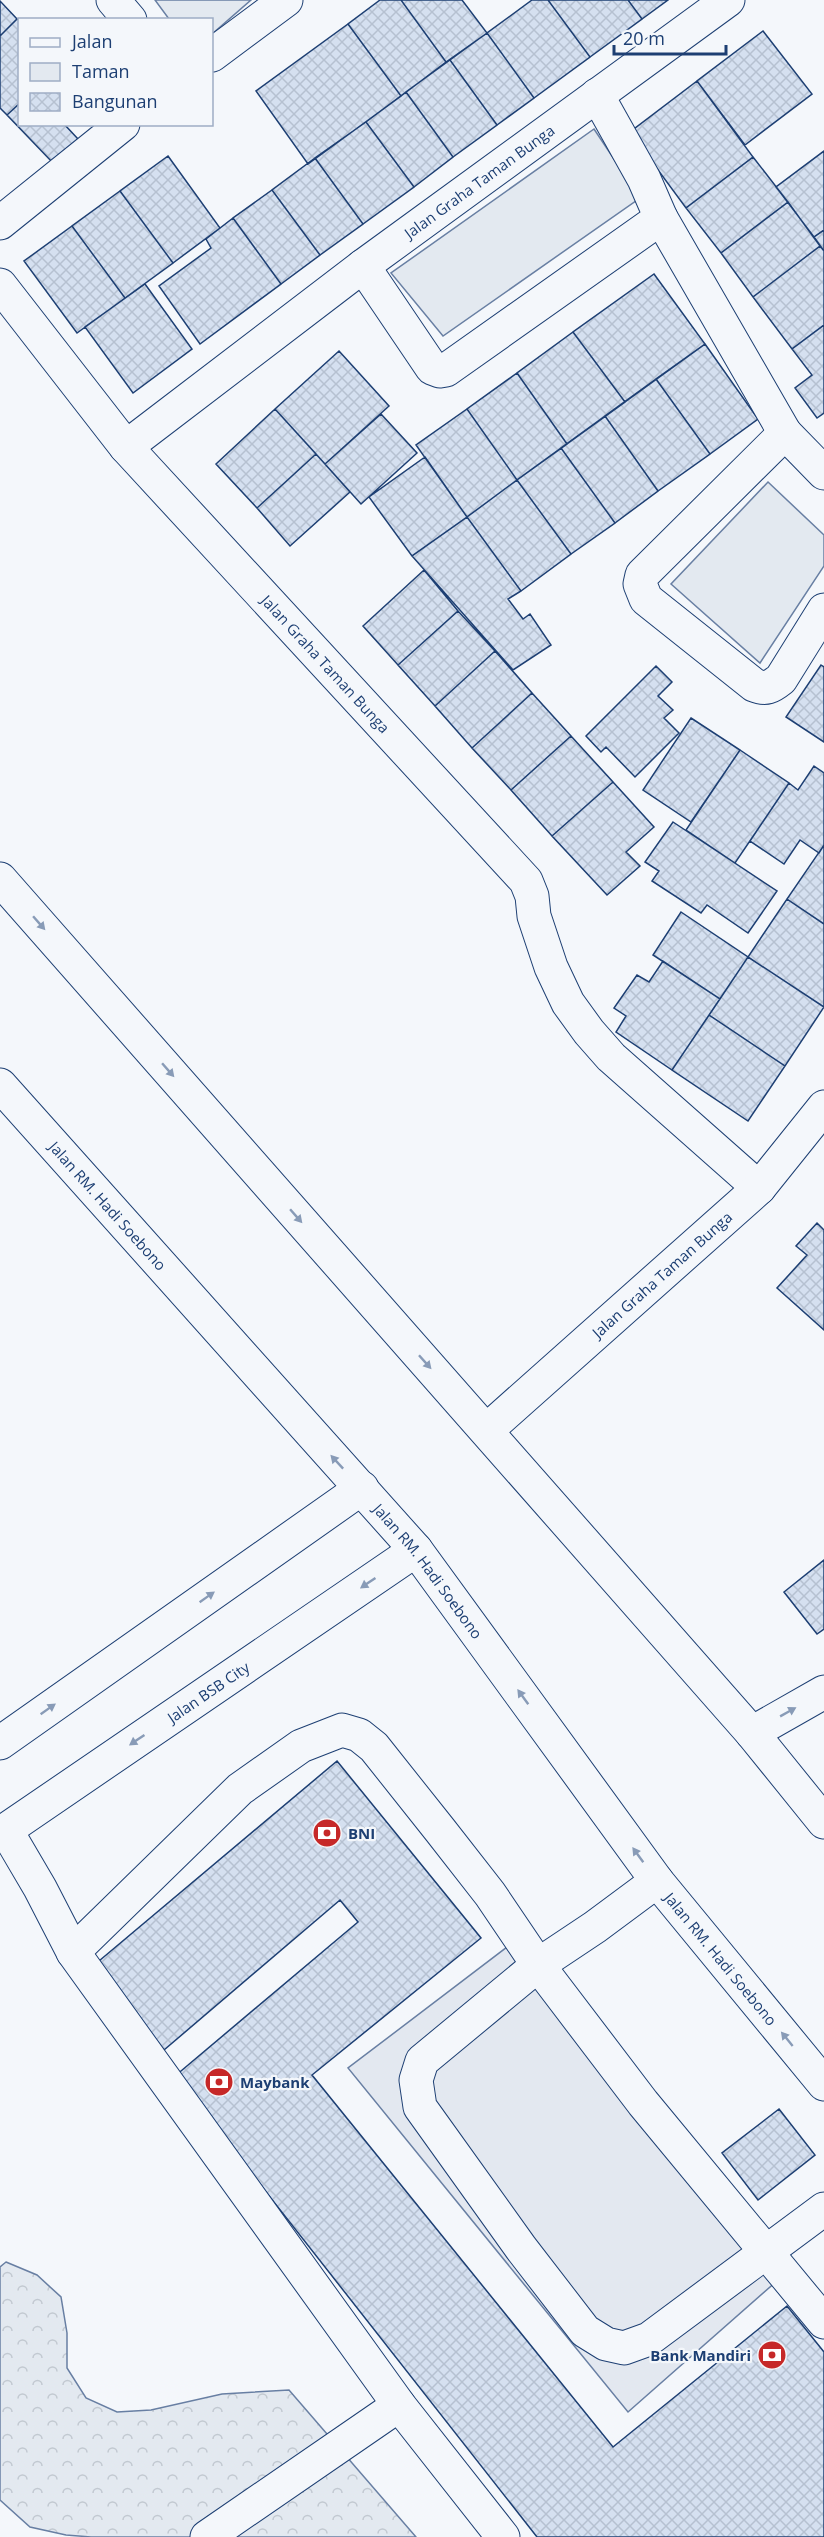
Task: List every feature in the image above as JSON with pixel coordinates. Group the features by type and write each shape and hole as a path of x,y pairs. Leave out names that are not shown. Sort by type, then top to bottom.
{"street":[{"path":"113,0 128,18"},
{"path":"213,54 286,0"},
{"name":"Jalan Graha Taman Bunga","path":"126,447 363,266 728,0"},
{"path":"597,95 644,179 661,218 785,433 824,474"},
{"path":"0,223 121,126"},
{"path":"363,266 432,368 440,371 446,370 661,218"},
{"name":"Jalan Graha Taman Bunga","path":"0,285 126,447 526,881 550,967 568,1004 588,1032 611,1057 759,1188"},
{"path":"785,433 642,575 640,584 646,599 754,685 762,688 771,687 781,679 824,610"},
{"path":"0,879 487,1430 524,1477 752,1733 824,1822"},
{"name":"Jalan RM. Hadi Soebono","path":"0,1085 416,1550 657,1881 824,2084"},
{"name":"Jalan Graha Taman Bunga","path":"487,1430 759,1188 824,1107"},
{"path":"0,1743 362,1488"},
{"name":"Jalan BSB City","path":"3,1832 416,1550"},
{"path":"752,1733 824,1692"},
{"path":"73,1952 240,1789 301,1746 342,1730 359,1735 374,1747 490,1894 538,1965 643,2103 824,2322"},
{"path":"3,1832 40,1888 73,1952 399,2405 503,2537"},
{"path":"657,1881 595,1927 538,1965 422,2061 416,2080 420,2107 521,2248 585,2331 606,2344 624,2348 649,2339 767,2254 824,2209"},
{"path":"207,2537 399,2405"}],"green space":[{"path":"155,0 251,0 213,33 213,18 168,18"},
{"path":"594,129 640,198 443,336 391,273"},
{"path":"768,482 824,535 824,566 760,663 671,584"},
{"path":"6,2262 37,2275 61,2297 67,2333 67,2368 86,2398 117,2412 151,2410 222,2394 289,2390 416,2537 91,2537 66,2535 30,2527 0,2500 0,2267"}],"shaded area":[{"path":"515,1941 778,2280 628,2412 348,2068"}],"building":[{"path":"380,0 401,0 446,62 401,96 348,24"},
{"path":"401,0 462,0 487,33 446,62"},
{"path":"532,0 548,0 590,57 534,98 487,33"},
{"path":"548,0 628,0 642,19 590,57"},
{"path":"628,0 668,0 642,19"},
{"path":"0,1 17,19 0,36"},
{"path":"18,20 18,105 7,115 0,108 0,36"},
{"path":"348,24 401,96 308,164 256,91"},
{"path":"763,31 812,94 745,145 697,81"},
{"path":"487,33 534,98 497,125 450,60"},
{"path":"450,60 497,125 453,157 406,92"},
{"path":"697,81 753,157 686,208 630,132"},
{"path":"406,92 453,157 414,187 366,122"},
{"path":"18,105 18,126 66,126 78,139 53,163 7,115"},
{"path":"366,122 414,187 363,224 315,158"},
{"path":"824,151 824,230 814,237 776,187"},
{"path":"168,156 220,228 173,263 120,191"},
{"path":"753,157 788,202 721,253 686,208"},
{"path":"315,158 363,224 320,255 272,190"},
{"path":"272,190 320,255 281,284 233,218"},
{"path":"120,191 173,263 125,298 72,226"},
{"path":"788,202 820,246 753,297 721,253"},
{"path":"233,218 281,284 200,344 159,286 211,248 206,239"},
{"path":"72,226 125,298 77,333 24,261"},
{"path":"824,230 824,251 814,237"},
{"path":"820,246 824,251 824,325 792,349 753,297"},
{"path":"654,274 705,344 625,402 573,332"},
{"path":"145,284 192,349 133,393 85,327"},
{"path":"824,325 824,413 817,418 795,388 812,375 792,349"},
{"path":"573,332 625,402 567,444 517,373"},
{"path":"705,344 758,419 710,454 656,379"},
{"path":"339,351 389,406 325,464 275,409"},
{"path":"517,373 567,444 517,480 467,409"},
{"path":"656,379 710,454 658,491 605,416"},
{"path":"275,409 316,454 257,508 216,464"},
{"path":"467,409 517,480 467,517 416,445"},
{"path":"381,414 417,453 361,504 325,464"},
{"path":"605,416 658,491 615,523 561,448"},
{"path":"561,448 615,523 571,554 517,480"},
{"path":"316,454 350,492 290,546 257,508"},
{"path":"425,457 467,517 412,556 369,497"},
{"path":"517,480 571,554 521,591 467,517"},
{"path":"467,517 521,591 508,599 523,619 530,614 551,645 513,670 412,556"},
{"path":"424,570 458,611 398,665 363,626"},
{"path":"458,611 495,651 435,706 398,665"},
{"path":"495,651 532,693 472,748 435,706"},
{"path":"821,665 824,667 824,742 786,717"},
{"path":"656,666 672,682 658,696 673,710 664,718 679,733 635,777 606,747 601,752 586,736"},
{"path":"532,693 571,736 511,790 472,748"},
{"path":"691,718 740,750 691,822 643,790"},
{"path":"571,736 613,782 552,836 511,790"},
{"path":"740,750 789,783 735,863 686,830"},
{"path":"814,766 824,773 824,845 819,853 800,840 784,864 750,841 789,783 798,790"},
{"path":"613,782 654,827 626,852 640,866 607,895 552,836"},
{"path":"673,822 777,891 748,933 707,905 701,913 652,881 659,871 645,862"},
{"path":"824,845 824,924 787,899"},
{"path":"787,899 824,924 824,1007 748,957"},
{"path":"681,912 748,957 720,999 653,955"},
{"path":"748,957 824,1007 785,1066 709,1015"},
{"path":"663,961 720,999 672,1070 616,1032 626,1016 614,1008 637,975 649,982"},
{"path":"709,1015 785,1066 748,1121 672,1070"},
{"path":"817,1223 824,1230 824,1330 777,1288 807,1255 796,1246"},
{"path":"824,1560 824,1629 817,1634 784,1592"},
{"path":"337,1761 481,1938 312,2075 613,2447 787,2306 824,2352 824,2537 537,2537 175,2076 358,1922 340,1900 164,2050 93,1966"},
{"path":"779,2109 815,2155 758,2200 722,2153"}],"place":[{"name":"BNI","path":"327,1833"},
{"name":"Maybank","path":"219,2082"},
{"name":"Bank Mandiri","path":"772,2355"}]}
